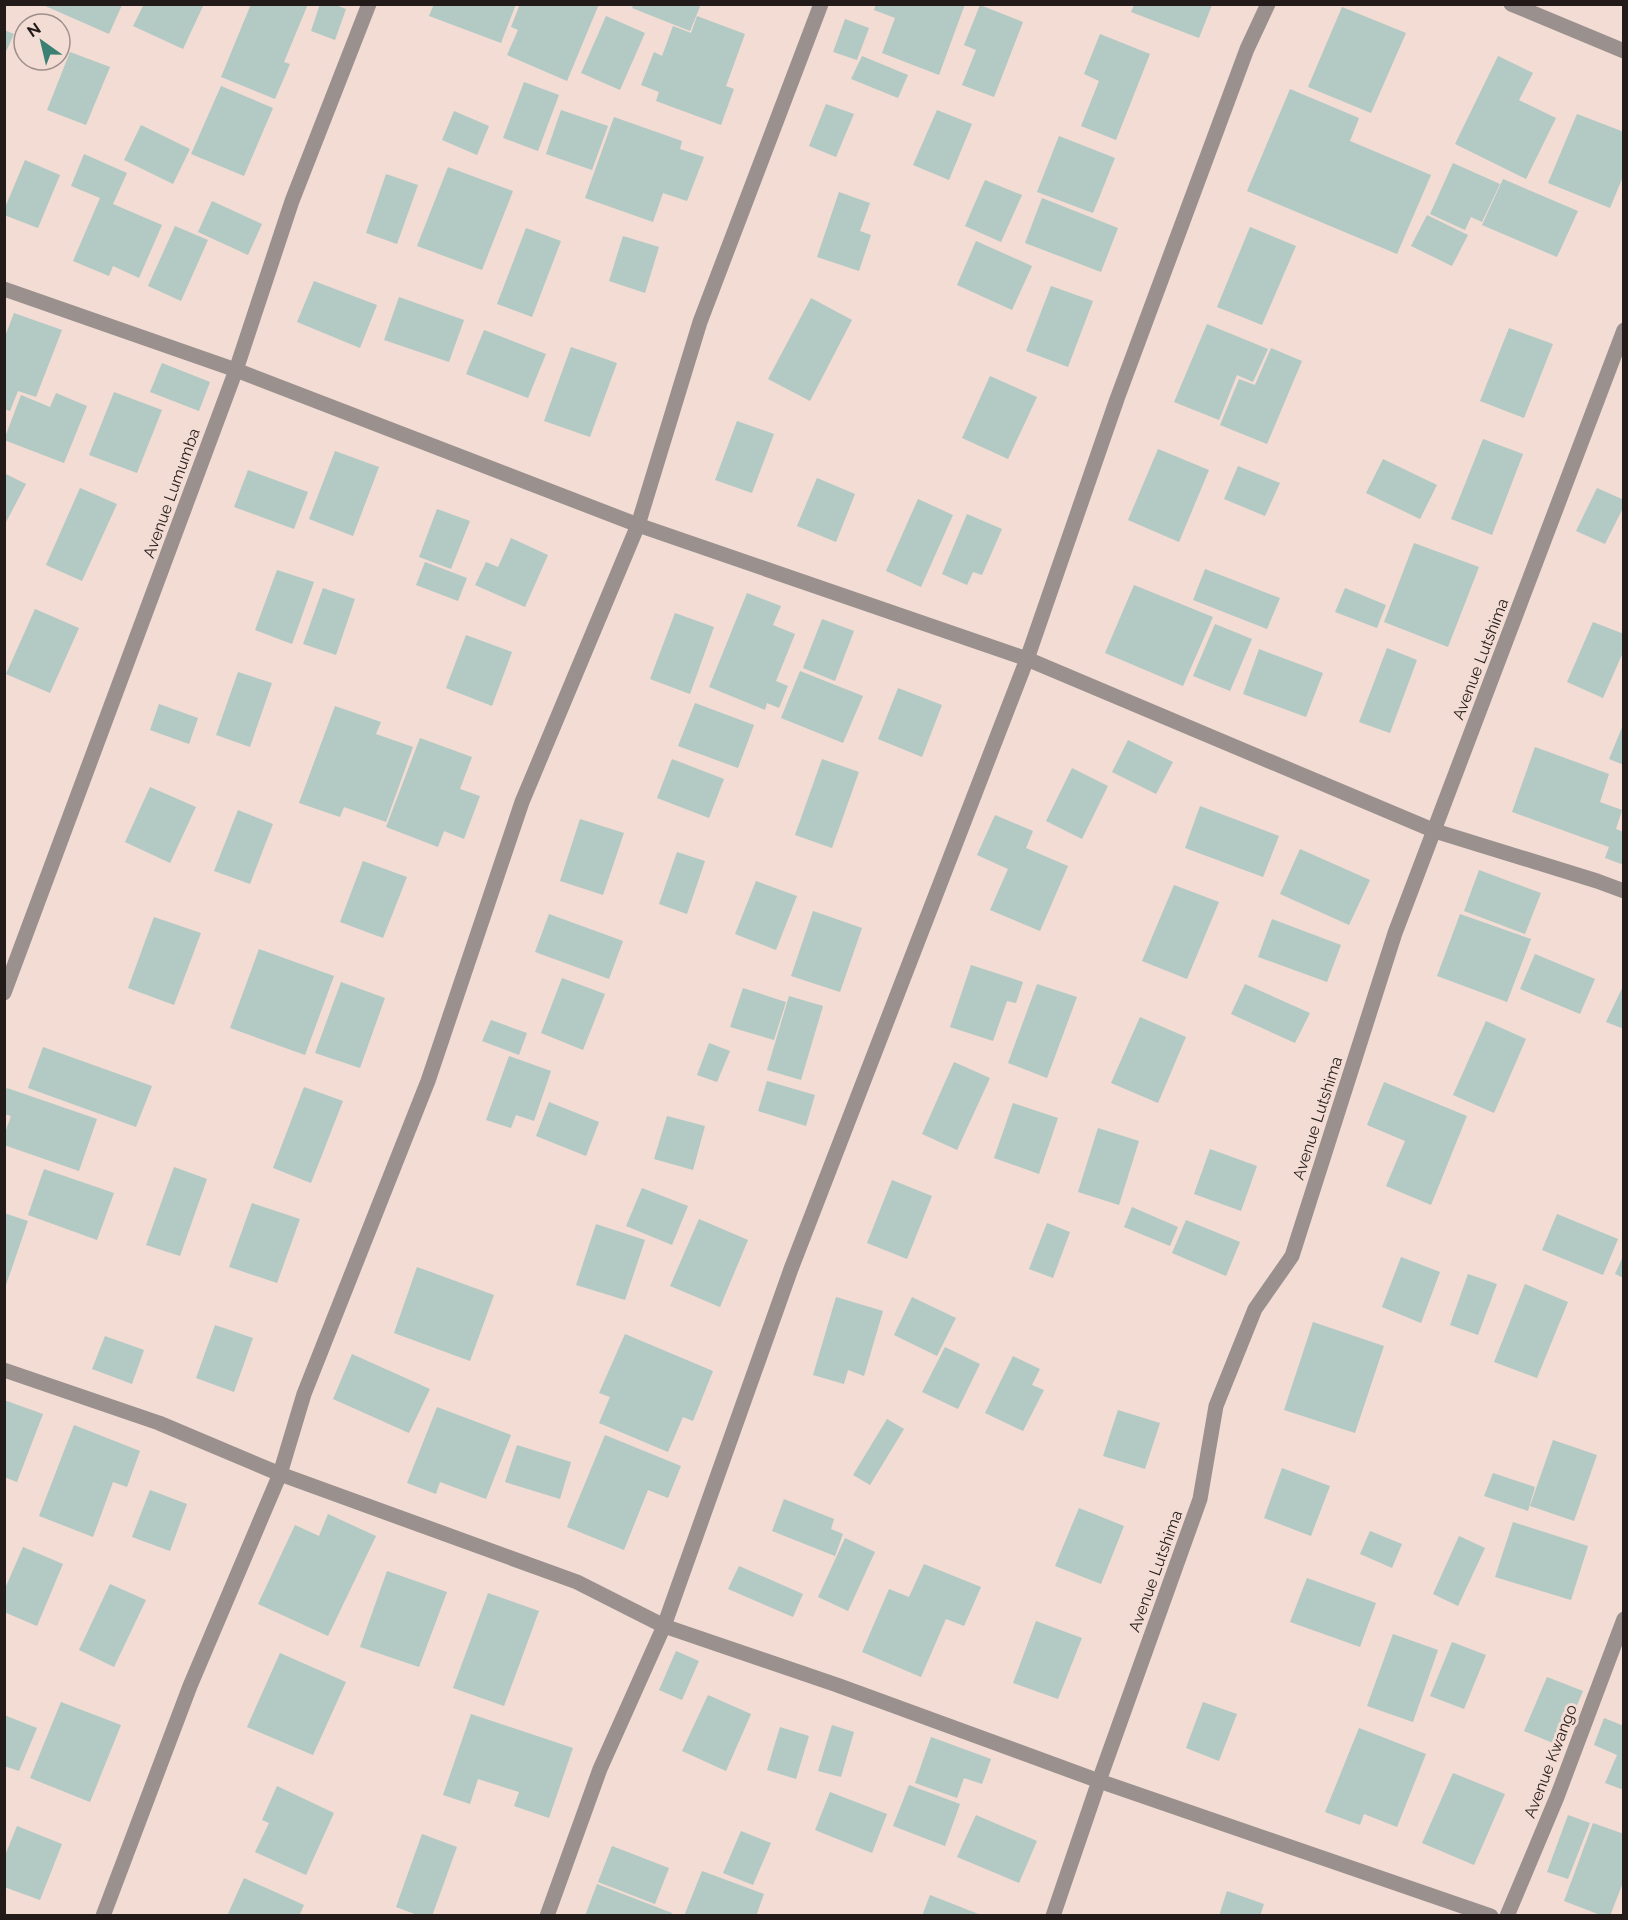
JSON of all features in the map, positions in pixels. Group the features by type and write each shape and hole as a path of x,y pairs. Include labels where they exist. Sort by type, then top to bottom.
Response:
{"street":[{"name":"Avenue Lumumba","path":"4,993 236,370 292,201 369,4"},
{"path":"103,1916 190,1686 280,1474 304,1394 428,1081 522,802 638,525 700,322 821,4"},
{"path":"547,1916 600,1769 664,1626 791,1269 1027,660 1117,399 1247,49 1268,4"},
{"path":"1511,4 1623,51"},
{"path":"4,289 236,370 638,525 1027,660 1435,831 1598,881 1623,891"},
{"name":"Avenue Lutshima","path":"1053,1916 1200,1499 1216,1406 1255,1309 1292,1256 1395,933 1623,330"},
{"path":"4,1370 159,1423 280,1474 578,1582 664,1626 848,1689 1099,1781 1491,1916"},
{"name":"Avenue Kwango","path":"1507,1916 1557,1797 1623,1619"}],"building":[{"path":"144,4 204,4 183,49 133,26"},
{"path":"251,4 308,4 284,62 290,64 275,99 221,77"},
{"path":"320,4 333,4 346,9 335,40 311,31"},
{"path":"434,4 516,4 501,43 429,16"},
{"path":"520,4 599,4 567,81 507,55 518,30 511,27"},
{"path":"634,4 701,4 690,31 632,8"},
{"path":"876,4 965,4 939,75 882,53 895,18 874,10"},
{"path":"43,5 122,5 109,34 72,18 72,12 59,12"},
{"path":"980,5 1023,22 994,97 962,85 976,50 964,45"},
{"path":"1134,5 1212,5 1199,38 1131,12"},
{"path":"1342,7 1406,33 1371,113 1308,87"},
{"path":"606,16 645,33 620,90 581,73"},
{"path":"697,16 745,34 726,86 734,89 721,125 656,101 659,92 641,85 654,52 662,56 673,26 691,33"},
{"path":"845,19 869,28 857,60 833,52"},
{"path":"4,30 12,33 12,38 4,56"},
{"path":"1100,34 1150,54 1116,140 1081,126 1099,81 1084,74"},
{"path":"72,53 110,67 86,125 47,110 62,72 72,72"},
{"path":"862,56 908,75 898,98 851,79"},
{"path":"1498,56 1533,73 1519,100 1556,118 1526,179 1455,144"},
{"path":"524,82 559,95 538,151 503,138"},
{"path":"221,86 273,108 244,176 191,154"},
{"path":"1290,89 1359,118 1350,141 1431,175 1397,254 1247,191"},
{"path":"826,104 854,114 836,157 809,146"},
{"path":"561,110 608,126 592,170 546,154"},
{"path":"937,110 972,124 949,180 913,165"},
{"path":"454,111 489,126 477,155 442,140"},
{"path":"1577,114 1624,132 1624,174 1610,208 1548,183"},
{"path":"614,117 682,141 680,149 704,157 687,201 663,193 653,222 585,198"},
{"path":"141,125 190,149 173,184 124,160"},
{"path":"1059,136 1115,158 1093,213 1037,192"},
{"path":"84,154 127,173 113,204 162,225 139,278 113,266 109,276 73,261 100,198 71,186"},
{"path":"25,160 60,175 38,228 4,215"},
{"path":"1453,163 1500,184 1482,222 1471,217 1465,230 1430,214"},
{"path":"448,167 513,191 482,270 417,246"},
{"path":"386,174 418,185 397,244 366,233"},
{"path":"1503,179 1578,211 1557,257 1482,225"},
{"path":"985,180 1022,195 1001,242 965,226"},
{"path":"839,192 870,203 860,231 871,235 859,271 817,257"},
{"path":"1042,198 1118,228 1101,272 1025,243"},
{"path":"212,201 262,224 248,255 198,232"},
{"path":"1427,215 1468,235 1452,266 1411,246"},
{"path":"175,226 208,240 181,301 148,286"},
{"path":"1250,227 1296,246 1262,325 1217,307"},
{"path":"526,228 561,241 532,317 497,304"},
{"path":"623,236 659,247 645,293 609,281"},
{"path":"976,241 1032,266 1012,310 957,285"},
{"path":"314,281 377,305 360,348 297,322"},
{"path":"1051,286 1093,301 1068,367 1026,351"},
{"path":"399,297 464,320 449,362 384,340"},
{"path":"811,298 852,320 810,401 768,379"},
{"path":"14,313 62,330 36,397 18,391 10,411 4,409 4,339"},
{"path":"1207,324 1268,349 1253,382 1237,375 1219,420 1174,402"},
{"path":"1509,328 1553,344 1524,418 1480,401"},
{"path":"484,330 546,354 528,398 466,374"},
{"path":"571,347 617,363 590,437 544,421"},
{"path":"1271,348 1302,361 1267,444 1220,425 1239,379 1255,385"},
{"path":"162,363 210,382 199,411 150,392"},
{"path":"990,376 1037,397 1008,459 962,438"},
{"path":"114,392 162,410 137,473 89,455"},
{"path":"56,393 87,406 64,463 4,440 21,395 50,407"},
{"path":"737,421 774,434 752,493 715,480"},
{"path":"1483,439 1523,454 1492,535 1451,519"},
{"path":"1158,449 1209,470 1179,542 1128,520"},
{"path":"335,451 379,467 353,536 309,519"},
{"path":"1383,459 1437,485 1420,519 1366,493"},
{"path":"1238,466 1280,483 1265,516 1224,499"},
{"path":"248,470 308,492 294,529 234,507"},
{"path":"4,473 26,484 4,526"},
{"path":"817,478 855,494 836,542 797,526"},
{"path":"80,488 117,504 82,581 46,565"},
{"path":"1597,488 1624,500 1624,506 1605,544 1576,531"},
{"path":"918,499 953,515 921,587 886,571"},
{"path":"437,509 470,521 451,569 419,557"},
{"path":"967,514 1002,529 982,575 973,572 967,585 942,574"},
{"path":"511,538 548,555 525,607 475,585 486,562 498,567"},
{"path":"1414,543 1479,567 1448,647 1384,622"},
{"path":"425,562 467,578 458,601 416,585"},
{"path":"1205,569 1280,598 1267,629 1193,600"},
{"path":"277,570 314,582 292,644 255,630"},
{"path":"1134,585 1213,617 1183,686 1105,653"},
{"path":"323,588 355,599 336,655 303,644"},
{"path":"1345,588 1386,605 1377,628 1335,612"},
{"path":"747,593 781,606 773,625 795,634 776,681 788,686 779,708 767,703 765,710 709,687"},
{"path":"35,609 79,628 50,693 6,674"},
{"path":"675,613 714,627 690,694 650,679"},
{"path":"822,619 854,631 835,681 803,668"},
{"path":"1593,622 1624,634 1624,650 1603,698 1567,682"},
{"path":"1215,624 1252,639 1230,691 1193,676"},
{"path":"466,635 512,652 492,706 446,688"},
{"path":"1387,648 1417,660 1390,733 1359,722"},
{"path":"1259,649 1323,673 1306,717 1243,694"},
{"path":"800,671 863,696 843,743 781,718"},
{"path":"238,672 272,683 250,747 216,735"},
{"path":"898,688 942,705 922,757 878,739"},
{"path":"695,703 754,725 738,768 678,746"},
{"path":"159,704 198,718 189,744 150,730"},
{"path":"335,706 381,722 376,734 413,747 386,822 344,807 340,817 299,803"},
{"path":"1624,725 1624,765 1609,759"},
{"path":"420,738 472,757 460,789 480,796 464,839 444,831 438,847 386,827"},
{"path":"1128,740 1173,762 1156,794 1112,772"},
{"path":"1535,747 1609,774 1600,802 1622,810 1616,829 1624,832 1624,865 1605,858 1609,847 1512,812"},
{"path":"672,759 724,779 709,818 657,798"},
{"path":"822,759 859,772 832,848 795,835"},
{"path":"1072,768 1108,786 1082,839 1046,821"},
{"path":"150,787 196,807 170,863 125,842"},
{"path":"1200,806 1279,836 1263,877 1185,848"},
{"path":"238,810 273,824 250,884 214,871"},
{"path":"995,815 1033,831 1026,848 1068,866 1040,931 990,910 1008,869 977,855"},
{"path":"580,819 624,833 603,895 560,881"},
{"path":"1300,849 1370,880 1349,925 1280,894"},
{"path":"677,852 705,861 687,914 659,904"},
{"path":"363,861 407,877 383,938 340,922"},
{"path":"1479,870 1541,893 1525,934 1464,911"},
{"path":"756,881 797,896 776,950 735,934"},
{"path":"1174,885 1219,902 1187,979 1142,961"},
{"path":"813,911 862,928 840,992 791,976"},
{"path":"549,914 623,941 609,979 535,952"},
{"path":"1460,914 1531,939 1507,1002 1437,976"},
{"path":"154,917 201,933 174,1005 128,988"},
{"path":"1272,919 1341,945 1327,982 1258,957"},
{"path":"259,949 334,976 305,1055 230,1028"},
{"path":"1535,954 1595,979 1580,1014 1520,989"},
{"path":"971,965 1023,982 1016,1003 1007,1001 993,1041 950,1027"},
{"path":"562,978 605,994 583,1050 541,1033"},
{"path":"341,982 385,998 360,1068 315,1053"},
{"path":"1037,984 1077,997 1047,1078 1008,1063"},
{"path":"1245,984 1310,1013 1295,1043 1231,1014"},
{"path":"1624,984 1624,1029 1606,1022"},
{"path":"743,988 786,1002 774,1040 730,1027"},
{"path":"789,996 823,1006 801,1080 767,1070"},
{"path":"1140,1017 1186,1037 1158,1103 1111,1083"},
{"path":"491,1020 527,1033 519,1055 482,1041"},
{"path":"1486,1021 1526,1039 1494,1113 1453,1095"},
{"path":"709,1043 730,1051 717,1082 697,1075"},
{"path":"43,1047 152,1086 136,1127 28,1088"},
{"path":"509,1056 551,1071 534,1121 516,1115 511,1128 486,1120"},
{"path":"954,1062 990,1078 957,1150 922,1134"},
{"path":"767,1081 815,1095 806,1126 758,1111"},
{"path":"1384,1082 1467,1116 1431,1205 1386,1186 1405,1141 1367,1125"},
{"path":"304,1087 343,1101 311,1183 273,1168"},
{"path":"7,1088 97,1119 79,1171 4,1145 4,1136 11,1116 4,1114 4,1094"},
{"path":"549,1102 599,1122 586,1156 536,1136"},
{"path":"1013,1103 1058,1118 1039,1174 994,1158"},
{"path":"667,1116 705,1126 693,1170 654,1159"},
{"path":"1098,1128 1139,1141 1119,1205 1078,1192"},
{"path":"1210,1149 1257,1166 1241,1211 1194,1194"},
{"path":"174,1167 207,1179 180,1256 146,1245"},
{"path":"44,1169 114,1193 97,1240 28,1215"},
{"path":"892,1180 932,1196 907,1259 867,1243"},
{"path":"642,1188 688,1206 672,1245 626,1226"},
{"path":"252,1203 300,1219 277,1283 229,1267"},
{"path":"1132,1207 1178,1227 1170,1246 1124,1227"},
{"path":"4,1213 28,1221 5,1288 4,1288"},
{"path":"1557,1214 1618,1239 1603,1275 1542,1250"},
{"path":"699,1219 748,1240 720,1307 670,1286"},
{"path":"1186,1220 1240,1242 1226,1276 1172,1253"},
{"path":"1047,1223 1070,1232 1053,1278 1029,1269"},
{"path":"596,1224 645,1240 625,1300 576,1285"},
{"path":"1624,1254 1624,1278 1615,1274"},
{"path":"1401,1257 1440,1272 1421,1323 1382,1307"},
{"path":"417,1267 494,1295 470,1361 394,1333"},
{"path":"1468,1274 1497,1284 1478,1335 1450,1325"},
{"path":"1525,1284 1568,1302 1537,1378 1494,1362"},
{"path":"836,1297 883,1311 864,1376 848,1370 844,1384 813,1375"},
{"path":"912,1297 956,1318 937,1356 894,1335"},
{"path":"1313,1322 1384,1346 1355,1433 1284,1410"},
{"path":"215,1325 253,1338 234,1392 196,1378"},
{"path":"625,1334 713,1371 693,1421 683,1417 668,1452 599,1423 610,1397 599,1393"},
{"path":"105,1336 144,1350 132,1384 92,1369"},
{"path":"945,1347 980,1364 958,1409 922,1392"},
{"path":"352,1354 430,1389 409,1433 333,1399"},
{"path":"1013,1356 1040,1369 1032,1385 1044,1390 1023,1431 985,1413"},
{"path":"4,1400 43,1414 17,1482 4,1477"},
{"path":"437,1407 511,1435 486,1499 440,1482 436,1494 407,1483"},
{"path":"1118,1410 1160,1423 1145,1469 1103,1456"},
{"path":"887,1419 904,1429 870,1485 853,1475"},
{"path":"74,1425 140,1451 127,1487 113,1482 93,1537 39,1516"},
{"path":"605,1435 681,1466 668,1498 648,1490 624,1550 567,1527"},
{"path":"1553,1440 1597,1455 1574,1521 1530,1506"},
{"path":"517,1445 571,1462 560,1499 505,1482"},
{"path":"1282,1468 1330,1486 1311,1536 1264,1518"},
{"path":"1493,1473 1535,1487 1528,1511 1484,1496"},
{"path":"150,1490 187,1504 170,1551 132,1537"},
{"path":"784,1499 834,1519 831,1529 843,1534 835,1556 772,1531"},
{"path":"1079,1508 1124,1526 1101,1584 1055,1566"},
{"path":"328,1514 376,1536 328,1636 258,1604 295,1525 319,1536"},
{"path":"1513,1522 1588,1546 1571,1600 1495,1577"},
{"path":"1370,1531 1402,1544 1392,1568 1360,1554"},
{"path":"1459,1536 1485,1548 1458,1606 1433,1594"},
{"path":"845,1538 875,1552 848,1611 818,1597"},
{"path":"23,1547 63,1564 37,1626 4,1612 4,1591"},
{"path":"924,1564 981,1587 964,1626 946,1619 921,1677 862,1652 889,1589 909,1597"},
{"path":"739,1566 803,1594 793,1617 728,1589"},
{"path":"387,1571 447,1592 419,1667 360,1647"},
{"path":"1307,1578 1376,1603 1360,1647 1290,1622"},
{"path":"110,1584 146,1600 114,1667 79,1650"},
{"path":"488,1593 539,1611 504,1706 453,1688"},
{"path":"1036,1621 1082,1638 1058,1699 1013,1683"},
{"path":"1393,1634 1438,1650 1413,1722 1367,1706"},
{"path":"1452,1642 1486,1655 1464,1709 1430,1696"},
{"path":"676,1651 699,1661 682,1700 659,1690"},
{"path":"280,1653 346,1682 313,1755 247,1727"},
{"path":"1547,1677 1583,1691 1560,1746 1524,1731"},
{"path":"708,1695 751,1714 726,1771 682,1751"},
{"path":"61,1702 121,1725 90,1802 30,1778"},
{"path":"1203,1702 1237,1714 1219,1761 1186,1748"},
{"path":"471,1714 573,1748 549,1818 514,1806 519,1792 478,1779 470,1804 443,1795"},
{"path":"4,1715 37,1728 19,1771 4,1766"},
{"path":"1604,1718 1624,1726 1624,1790 1605,1783 1617,1755 1594,1745"},
{"path":"832,1725 854,1732 841,1777 818,1771"},
{"path":"780,1727 809,1736 796,1779 767,1770"},
{"path":"1359,1728 1426,1754 1397,1827 1364,1814 1360,1825 1325,1812"},
{"path":"931,1737 991,1759 982,1784 964,1778 957,1798 915,1783"},
{"path":"1453,1773 1505,1794 1474,1865 1422,1843"},
{"path":"909,1785 960,1804 945,1846 893,1826"},
{"path":"277,1786 334,1813 306,1875 255,1852 269,1823 262,1820"},
{"path":"830,1792 887,1814 872,1853 815,1830"},
{"path":"976,1815 1037,1841 1019,1883 957,1857"},
{"path":"1568,1815 1590,1823 1568,1879 1547,1872"},
{"path":"1593,1823 1624,1834 1624,1880 1610,1916 1603,1916 1564,1901"},
{"path":"17,1826 62,1844 40,1900 4,1887 4,1858"},
{"path":"741,1831 771,1843 753,1885 723,1873"},
{"path":"422,1834 457,1847 432,1916 420,1916 396,1907"},
{"path":"612,1846 669,1868 655,1904 598,1882"},
{"path":"702,1871 764,1894 756,1916 684,1916"},
{"path":"244,1878 304,1905 299,1916 227,1916"},
{"path":"597,1884 672,1913 671,1916 585,1916"},
{"path":"1227,1891 1264,1904 1260,1916 1219,1916"},
{"path":"930,1895 981,1915 981,1916 922,1916"}]}
